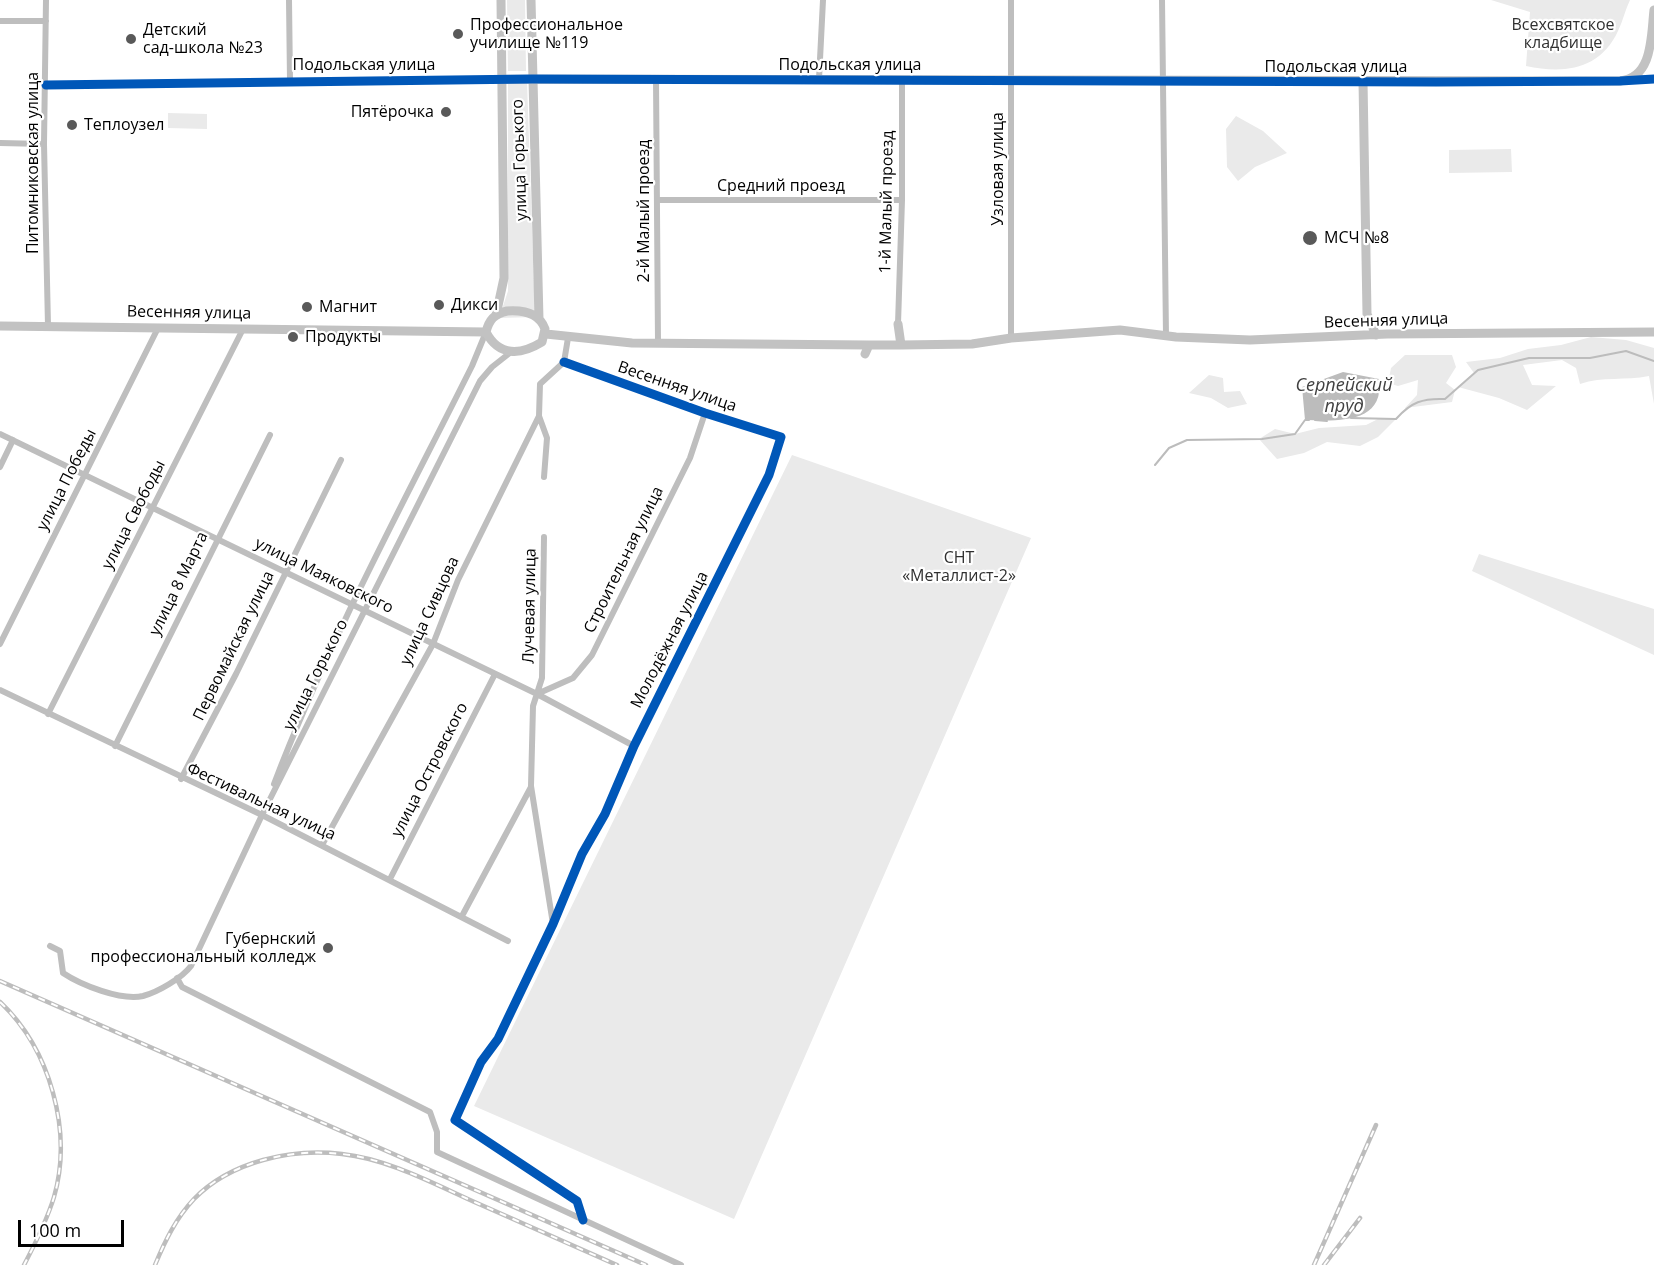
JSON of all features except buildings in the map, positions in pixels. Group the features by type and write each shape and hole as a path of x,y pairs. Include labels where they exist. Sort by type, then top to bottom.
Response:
{"street":[{"name":"Питомниковская улица","path":"46,0 44,144 48,326"},
{"path":"290,0 290,81"},
{"name":"улица Горького","path":"496,315 504,278 501,0"},
{"name":"улица Горького","path":"531,0 539,319"},
{"path":"819,79 823,0"},
{"name":"Узловая улица","path":"1011,0 1011,338"},
{"path":"1162,0 1166,336"},
{"path":"1635,78 1646,59 1654,10"},
{"path":"0,21 46,21"},
{"name":"Подольская улица","path":"46,85 502,79 1012,81 1620,81 1635,78 1654,79"},
{"name":"2-й Малый проезд","path":"656,79 659,200 658,343"},
{"name":"1-й Малый проезд","path":"898,324 902,200 902,80"},
{"path":"1362,81 1366,314 1376,335"},
{"path":"0,142 44,144"},
{"name":"Средний проезд","path":"659,200 902,200"},
{"path":"519,311 529,312 539,319 546,334 542,342 531,349 511,352 496,346 486,332 496,315 519,311"},
{"path":"898,324 901,345"},
{"name":"Весенняя улица","path":"0,326 486,332"},
{"name":"улица Победы","path":"0,644 158,328"},
{"name":"улица Свободы","path":"48,714 243,329"},
{"name":"Весенняя улица","path":"546,334 568,338 658,343 901,345 972,344 1011,338 1120,330 1166,336 1250,340 1376,335 1654,332"},
{"name":"улица Горького","path":"262,815 297,722 352,604 472,366 486,332"},
{"path":"544,477 547,438 539,416 540,384 564,362 568,338"},
{"path":"865,354 869,345"},
{"name":"улица Горького","path":"262,815 480,381 492,367 511,352"},
{"name":"Весенняя улица","path":"564,362 705,413 781,437"},
{"name":"Строительная улица","path":"537,694 573,678 592,655 690,458 705,413"},
{"name":"улица Сивцова","path":"322,845 433,644 458,580 539,416"},
{"name":"улица Маяковского","path":"0,434 537,694 634,746"},
{"name":"улица 8 Марта","path":"114,746 270,435"},
{"name":"Молодёжная улица","path":"583,1220 577,1201 455,1120 481,1062 498,1038 553,924 582,854 605,814 634,746 769,475 781,437"},
{"path":"0,467 13,440"},
{"name":"Первомайская улица","path":"181,779 342,460"},
{"name":"Лучевая улица","path":"544,537 542,678 532,706 531,786 553,924"},
{"name":"улица Островского","path":"390,879 495,674"},
{"name":"Фестивальная улица","path":"0,690 181,779 262,815 508,941"},
{"path":"462,916 531,786"},
{"path":"50,946 60,951 63,973 82,986 143,996 177,978 191,966 262,815"},
{"path":"177,978 182,987 430,1112 437,1132 437,1152 681,1265"}],"green space":[{"path":"507,0 525,0 526,71 508,71"},
{"name":"Всехсвятское кладбище","path":"1491,0 1630,0 1618,31 1601,54 1580,66 1554,69 1526,66 1530,12"},
{"path":"527,82 535,317 499,318 508,291 508,83"},
{"path":"168,113 207,114 207,129 168,128"},
{"path":"1236,116 1263,131 1287,153 1255,167 1238,181 1227,167 1226,129"},
{"path":"1511,149 1512,172 1449,173 1449,150"},
{"path":"1591,337 1626,340 1654,348 1654,404 1649,376 1597,380 1580,384 1576,368 1562,360 1523,365 1532,385 1556,386 1527,410 1499,398 1458,387 1474,373 1466,362 1500,358 1528,349 1561,345"},
{"path":"1405,355 1452,355 1456,367 1446,383 1455,390 1452,402 1405,408 1417,395 1418,380 1398,386 1388,383 1391,368"},
{"path":"1209,375 1223,378 1224,392 1240,391 1247,404 1228,408 1211,398 1189,393"},
{"path":"1380,418 1396,419 1378,437 1360,446 1327,442 1304,453 1277,459 1259,439 1275,429 1295,434 1319,428 1366,425"},
{"name":"СНТ «Металлист-2»","path":"792,455 1031,538 734,1219 474,1106"},
{"path":"1479,554 1654,609 1654,655 1472,571"}],"water":[{"name":"Серпейский пруд","path":"1343,372 1379,379 1379,394 1375,405 1357,417 1305,420 1302,387"}],"waterway":[{"path":"1351,418 1396,419 1418,402 1445,399 1478,370 1529,358 1590,358 1626,351 1654,361"},
{"path":"1155,465 1169,448 1187,440 1262,439 1295,434 1305,420 1309,420"},
{"path":"1315,420 1327,421"}],"railway":[{"path":"0,981 646,1265"},
{"path":"0,1002 32,1043 44,1067 53,1092 61,1145 54,1197 24,1265"},
{"path":"1314,1265 1376,1125"},
{"path":"155,1265 176,1222 194,1199 209,1186 244,1166 303,1153 342,1154 395,1167 617,1265"},
{"path":"1324,1265 1360,1218"}],"cycle path":[{"path":"46,85 532,79 1436,82 1654,79"},
{"path":"564,362 705,413 781,437 769,475 634,746 605,814 582,854 553,924 498,1039 481,1062 455,1120 577,1201 583,1220"}],"place":[{"name":"Профессиональное училище №119","path":"458,34"},
{"name":"Детский сад-школа №23","path":"131,39"},
{"name":"Пятёрочка","path":"446,112"},
{"name":"Теплоузел","path":"72,125"},
{"name":"МСЧ №8","path":"1310,238"},
{"name":"Дикси","path":"439,305"},
{"name":"Магнит","path":"307,307"},
{"name":"Продукты","path":"293,337"},
{"name":"Губернский профессиональный колледж","path":"328,948"}]}
